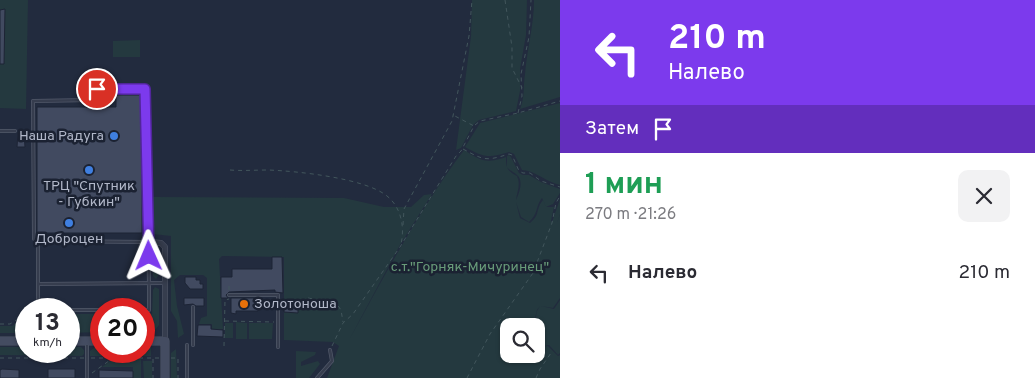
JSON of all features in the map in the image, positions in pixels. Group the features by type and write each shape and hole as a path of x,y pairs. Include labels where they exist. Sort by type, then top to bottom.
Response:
{"main road":[{"path":"0,341 15,341"},
{"path":"80,341 87,341"},
{"path":"155,341 165,341 165,378"}],"street":[{"path":"149,242 161,243 165,246 165,341"}],"lane":[{"path":"97,89 145,89 149,298"},
{"path":"93,100 33,101 34,239 38,241 149,242"},
{"path":"0,132 15,131"},
{"path":"38,241 38,298"},
{"path":"38,284 165,284"},
{"path":"229,295 278,295 278,347"},
{"path":"192,308 193,345"},
{"path":"87,341 87,378"},
{"path":"186,378 187,345"},
{"path":"317,378 332,362 330,350"}],"path":[{"path":"400,247 403,236 404,210 441,143 453,115 469,36 472,0"},
{"path":"505,0 512,47 512,68 522,89"},
{"path":"518,113 522,89 521,74 529,37 531,0"},
{"path":"330,350 343,323 353,314 400,247 456,156 463,148 474,126 480,120 518,113 560,101"},
{"path":"453,115 474,126"},
{"path":"463,148 477,156 491,160 509,154 512,155 520,171 530,173 541,181 560,187"},
{"path":"230,170 268,170 316,174 371,188 386,195 394,203 403,225"},
{"path":"467,378 490,334 533,273 560,196"},
{"path":"224,346 225,300 229,300 229,283"},
{"path":"308,298 336,304 341,310 343,323"},
{"path":"0,324 10,324 15,321"},
{"path":"224,321 278,322"},
{"path":"536,378 551,353"},
{"path":"0,358 90,358"},
{"path":"87,378 106,363"},
{"path":"152,363 153,378"}],"green space":[{"path":"0,0 28,0 26,109 0,108"},
{"path":"472,0 527,0 526,35 520,69 520,91 516,111 479,120 473,125 461,148 456,150 471,36"},
{"path":"534,0 560,0 560,97 520,109 522,105"},
{"path":"140,40 140,57 113,57 113,41"},
{"path":"560,103 560,185 532,172 522,170 514,154 509,152 487,156 465,147 480,123"},
{"name":"с.т.\"Горняк-Мичуринец\"","path":"464,150 475,157 488,161 506,157 507,166 507,156 509,155 519,173 529,175 560,189 560,193 553,204 546,207 554,207 552,222 560,199 560,214 557,223 560,215 560,298 553,308 541,306 554,309 560,300 560,353 558,355 549,345 545,346 545,318 536,318 540,306 537,310 535,318 500,318 500,363 545,363 545,346 548,346 558,356 560,355 560,378 327,378 339,346 333,342 284,340 284,257 222,256 219,259 223,329 212,329 212,324 199,324 201,318 207,316 207,278 203,275 180,275 174,280 177,306 184,334 178,338 177,321 171,311 171,236 153,234 153,197 344,198 384,207 411,207 424,195 432,194 400,245 349,340 403,243 432,196","holes":["507,167 520,180 520,187 516,200 519,185 518,179","542,198 543,200 536,217 530,223 520,218 516,202 521,217 529,222 534,216"]},
{"path":"155,247 159,249 158,276 156,279 153,276 153,249"},
{"path":"155,287 159,289 159,325 155,330 155,298 153,298"},
{"path":"80,314 90,314 90,332 80,333"},
{"path":"236,322 247,323 247,339 236,339"},
{"path":"225,323 233,323 233,338 225,338"},
{"path":"249,323 273,323 272,339 249,339"},
{"path":"15,324 15,333 0,333 0,326 12,326"},
{"path":"0,347 15,347 15,355 0,355"},
{"path":"80,347 84,350 82,356 80,356"},
{"path":"176,349 177,378 171,378 171,353"},
{"path":"296,351 316,352 315,355 301,362 301,366 318,361 320,364 309,378 296,378"},
{"path":"108,363 141,363 141,378 133,378 133,367 102,367"},
{"path":"143,363 152,363 152,378 144,378"}],"building":[{"path":"5,9 4,64 0,64 0,10"},
{"name":"ТРЦ \"Спутник - Губкин\"","path":"116,95 142,95 142,233 37,233 37,107 116,107"},
{"path":"18,132 24,132 25,147 17,147"},
{"path":"272,257 282,257 283,293 275,292 275,290 229,292 226,295 228,298 221,298 221,277 232,277 232,269 272,269"},
{"path":"185,277 196,277 196,280 200,280 200,284 203,284 203,289 190,289 185,283"},
{"path":"184,298 204,298 204,306 184,305"},
{"name":"Золотоноша","path":"231,298 254,298 254,301 258,301 258,311 236,311 236,314 231,313"},
{"path":"284,301 298,302 298,313 284,312"},
{"path":"198,325 211,325 211,329 223,330 223,337 197,336"},
{"path":"48,369 75,369 75,378 48,378"},
{"path":"0,370 19,370 19,378 0,378"},
{"path":"99,370 133,371 133,378 99,378"}],"place":[{"name":"Наша Радуга","path":"114,136"},
{"name":"ТРЦ \"Спутник - Губкин\"","path":"89,170"},
{"name":"Доброцен","path":"69,223"},
{"name":"Золотоноша","path":"244,304"}],"route":[{"path":"97,89 145,89 149,256"}]}
